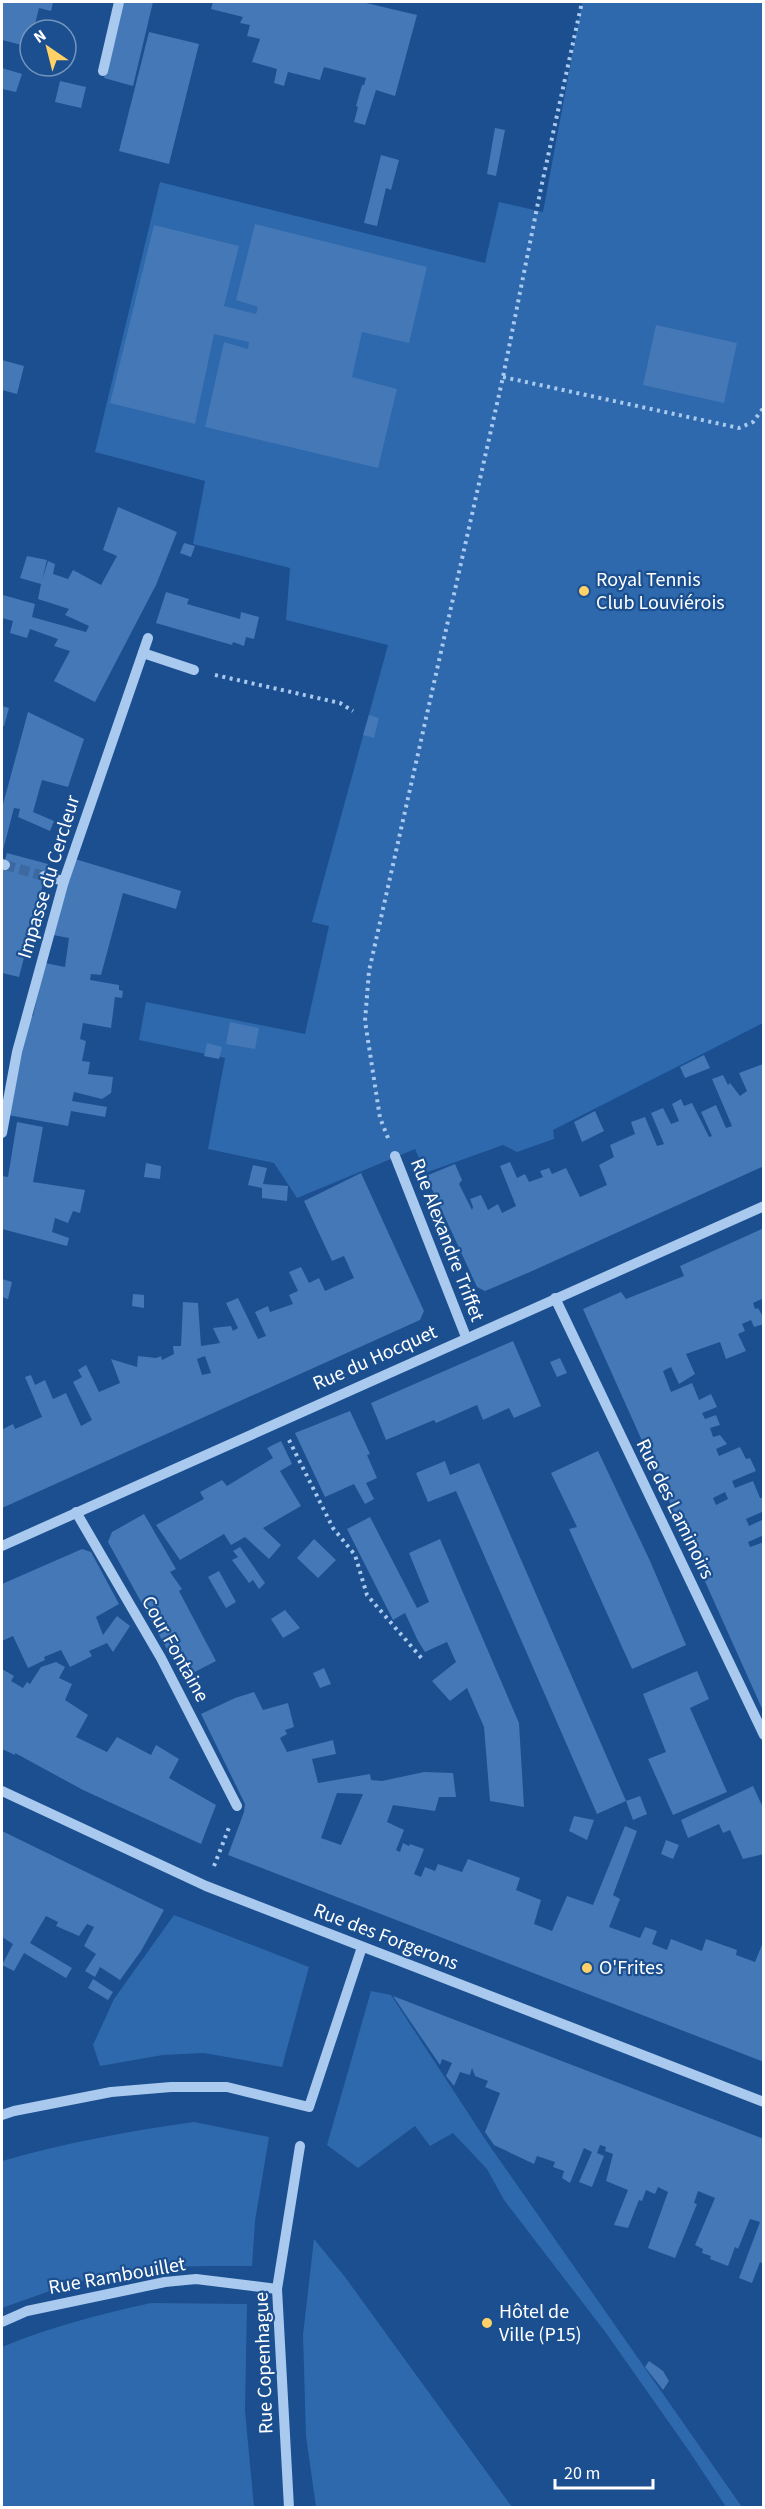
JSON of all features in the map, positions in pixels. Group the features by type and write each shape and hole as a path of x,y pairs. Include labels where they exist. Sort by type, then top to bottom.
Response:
{"street":[{"path":"103,72 119,2"},
{"name":"Impasse du Cercleur","path":"2,1133 17,1052 63,881 148,638"},
{"path":"143,653 194,670"},
{"path":"44,876 63,881"},
{"name":"Rue Alexandre Triffet","path":"395,1156 466,1337"},
{"name":"Rue du Hocquet","path":"2,1546 764,1206"},
{"name":"Rue des Laminoirs","path":"555,1298 764,1735"},
{"name":"Cour Fontaine","path":"76,1512 161,1658 237,1806"},
{"name":"Rue des Forgerons","path":"2,1791 206,1886 764,2102"},
{"path":"2,2115 111,2092 171,2087 227,2087 309,2107 362,1947"},
{"name":"Rue Copenhague","path":"290,2508 277,2289 300,2146"},
{"name":"Rue Rambouillet","path":"2,2322 27,2311 165,2282 196,2279 277,2289"}],"path":[{"path":"395,1156 380,1118 364,1021 369,971 503,377 582,2"},
{"path":"503,377 739,428 753,422 764,408"},
{"path":"194,670 340,703 353,711"},
{"path":"280,1420 333,1528 355,1555 367,1595 424,1660"},
{"path":"206,1886 237,1806"}],"shaded area":[{"name":"Royal Tennis Club Louviérois","path":"582,2 763,2 763,1023 553,1130 554,1139 517,1152 503,1145 425,1173 415,1149 297,1198 274,1163 208,1149 225,1058 139,1040 146,1002 305,1034 329,926 312,922 388,645 286,620 290,568 193,544 205,481 95,452 160,182 485,263 499,202 543,212"},
{"path":"174,1915 309,1967 282,2067 204,2053 163,2055 100,2066 93,2045 114,1999"},
{"path":"371,1991 391,1995 487,2142 742,2507 726,2507 606,2333 504,2200 487,2169 453,2133 430,2146 415,2126 358,2168 327,2145"},
{"path":"194,2122 269,2137 255,2221 252,2266 173,2267 126,2271 79,2282 2,2308 2,2161 97,2138"},
{"path":"314,2239 345,2277 512,2507 316,2507 306,2436 303,2335"},
{"path":"151,2303 247,2304 245,2411 254,2507 2,2507 2,2347 75,2322"}],"building":[{"path":"2,2 53,2 51,11 39,8 36,18 18,18 18,44 2,40"},
{"path":"123,2 153,2 133,86 104,78"},
{"path":"213,2 362,2 417,15 395,96 376,90 365,125 354,122 358,107 356,106 366,78 324,67 320,80 288,72 284,86 274,83 277,69 252,62 260,39 247,36 250,25 240,23 243,17 211,9"},
{"path":"149,32 199,44 169,164 119,151"},
{"path":"2,68 18,73 18,78 21,78 16,92 2,89"},
{"path":"60,81 86,87 81,108 55,102"},
{"path":"495,128 505,130 496,176 487,174"},
{"path":"381,155 399,160 391,190 386,188 377,226 364,223"},
{"path":"255,224 427,267 409,343 362,332 352,377 397,389 378,468 205,427 224,342 248,349 249,342 214,334 195,424 110,403 154,225 239,246 224,306 256,314 258,307 236,300"},
{"path":"656,325 737,343 724,403 643,385"},
{"path":"2,360 24,366 17,394 2,390"},
{"path":"118,507 177,532 156,585 95,702 54,681 70,651 54,646 58,639 30,629 27,638 10,633 13,621 2,618 2,599 3,595 35,604 32,617 86,632 89,626 65,615 69,609 38,599 41,584 20,578 27,556 47,560 42,580 48,561 55,564 53,574 68,579 73,570 101,585 117,556 103,550"},
{"path":"184,543 195,546 191,557 180,553"},
{"path":"166,592 189,599 187,604 240,619 241,612 259,617 254,639 246,637 244,646 233,642 232,645 156,623"},
{"path":"2,706 9,708 4,726 2,726"},
{"path":"28,712 84,739 68,787 42,780 33,812 54,821 50,831 18,817 20,809 14,808 2,854 2,808"},
{"path":"369,715 379,718 374,738 363,735"},
{"path":"7,853 48,864 19,977 2,973 2,870"},
{"path":"75,859 181,891 176,909 123,893 101,975 91,974 90,980 119,985 119,990 123,991 122,998 115,997 111,1028 83,1023 80,1039 86,1041 82,1061 90,1062 88,1074 113,1077 111,1093 102,1099 74,1092 72,1101 107,1107 105,1117 71,1111 68,1126 8,1115 28,1015 33,1016 45,963 65,967 69,938 53,935"},
{"path":"230,1022 259,1028 255,1049 226,1044"},
{"path":"207,1043 222,1047 219,1059 204,1056"},
{"path":"704,1055 710,1068 685,1078 680,1067"},
{"path":"763,1064 764,1166 485,1291 477,1287 426,1176 455,1164 462,1180 459,1184 472,1210 470,1199 481,1195 488,1210 498,1204 502,1213 516,1206 500,1166 510,1162 517,1178 525,1174 529,1182 543,1177 540,1171 549,1168 552,1174 566,1168 580,1197 607,1185 599,1165 614,1157 610,1145 635,1134 631,1122 645,1117 657,1146 664,1144 651,1113 663,1108 671,1124 679,1121 672,1104 681,1099 684,1106 692,1103 709,1137 712,1136 701,1112 716,1105 726,1128 732,1126 712,1079 723,1075 728,1085 730,1083 740,1096 747,1091 739,1073"},
{"path":"595,1111 604,1131 582,1142 574,1122"},
{"path":"17,1122 43,1127 33,1182 85,1190 80,1213 73,1211 68,1223 55,1218 52,1232 69,1238 67,1246 2,1229 2,1176 8,1177"},
{"path":"146,1163 161,1166 160,1179 144,1177"},
{"path":"253,1165 267,1168 263,1184 288,1186 287,1201 262,1198 262,1188 248,1185"},
{"path":"361,1173 424,1311 420,1320 2,1508 2,1425 3,1429 13,1424 15,1429 42,1417 25,1377 31,1375 35,1385 45,1380 53,1399 66,1393 81,1426 92,1420 73,1382 82,1377 78,1370 86,1365 99,1392 120,1383 111,1359 137,1367 138,1356 156,1358 161,1356 162,1360 174,1354 173,1346 181,1346 183,1302 198,1303 201,1346 220,1343 213,1328 231,1326 233,1331 238,1328 226,1303 238,1298 258,1339 266,1336 255,1312 268,1306 270,1312 293,1304 289,1295 298,1291 289,1272 301,1267 309,1283 319,1278 325,1291 354,1278 344,1256 332,1261 304,1201","holes":["205,1356 211,1373 202,1375 197,1359"]},
{"path":"764,1228 764,1298 753,1303 755,1309 758,1308 762,1315 764,1314 764,1324 754,1327 751,1320 742,1324 745,1331 738,1334 746,1351 726,1359 720,1342 686,1354 695,1374 679,1384 671,1367 663,1371 671,1392 692,1383 699,1400 711,1394 717,1407 702,1413 705,1419 716,1415 720,1425 710,1428 713,1437 720,1435 727,1444 716,1449 719,1456 740,1447 746,1459 750,1458 756,1471 732,1481 735,1488 753,1481 760,1498 764,1498 764,1511 746,1519 749,1526 764,1519 764,1535 748,1542 750,1547 764,1542 764,1713 583,1309 621,1292 626,1299 684,1276 680,1266","holes":["725,1492 728,1499 716,1505 713,1498"]},
{"path":"2,1279 12,1282 8,1299 2,1297"},
{"path":"133,1294 144,1295 144,1308 132,1306"},
{"path":"513,1341 541,1406 514,1418 509,1408 483,1420 477,1405 436,1423 434,1420 386,1440 371,1403"},
{"path":"560,1358 567,1373 557,1377 550,1362"},
{"path":"350,1411 370,1454 367,1455 377,1478 366,1483 374,1499 365,1504 354,1484 325,1497 295,1433"},
{"path":"281,1441 292,1464 280,1471 301,1506 263,1528 281,1545 269,1559 245,1537 231,1545 224,1534 180,1560 156,1525 204,1499 200,1492 222,1480 227,1486 273,1458 267,1448"},
{"path":"598,1451 650,1561 686,1645 632,1669 569,1529 577,1527 551,1473"},
{"path":"445,1461 450,1475 479,1463 626,1801 597,1814 456,1491 428,1502 416,1473"},
{"path":"144,1514 176,1569 170,1572 182,1589 179,1591 216,1661 183,1678 108,1542 112,1532"},
{"path":"370,1517 417,1608 429,1602 409,1553 440,1539 519,1723 524,1807 490,1801 484,1727 467,1688 450,1701 432,1681 456,1662 447,1642 425,1652 405,1613 393,1620 347,1529"},
{"path":"314,1539 336,1560 318,1578 297,1558"},
{"path":"240,1547 265,1583 259,1589 253,1580 249,1583 232,1560 238,1557 233,1551"},
{"path":"82,1549 91,1552 119,1604 96,1617 103,1635 117,1616 130,1626 113,1652 107,1643 89,1651 92,1656 70,1667 61,1650 44,1657 45,1660 28,1668 13,1636 2,1641 2,1584"},
{"path":"219,1571 236,1602 226,1608 208,1577"},
{"path":"285,1610 300,1628 283,1638 271,1619"},
{"path":"56,1662 65,1667 59,1678 72,1684 65,1700 88,1715 76,1737 107,1752 117,1737 151,1755 156,1745 179,1759 169,1778 216,1805 201,1844 83,1790 15,1753 15,1755 2,1749 2,1669 14,1676 11,1681 23,1688 27,1682 30,1684 41,1667"},
{"path":"324,1668 331,1684 320,1688 313,1673"},
{"path":"697,1671 709,1699 690,1708 727,1792 673,1815 648,1759 666,1752 643,1694"},
{"path":"254,1692 263,1710 288,1703 294,1727 285,1730 287,1734 280,1738 287,1752 333,1740 336,1754 312,1759 318,1783 370,1774 371,1780 382,1781 424,1772 453,1773 456,1797 439,1797 435,1811 393,1805 387,1822 404,1830 396,1850 400,1852 403,1843 424,1849 414,1874 421,1877 425,1867 435,1871 438,1864 462,1872 468,1859 520,1878 516,1890 541,1900 534,1924 552,1931 567,1896 593,1905 625,1826 637,1831 613,1895 620,1899 609,1927 640,1938 645,1927 657,1931 652,1944 667,1950 671,1939 702,1951 706,1939 737,1950 736,1955 755,1962 764,1940 764,2062 228,1855 245,1804 201,1714","holes":["337,1793 363,1794 341,1845 321,1838"]},
{"path":"753,1786 764,1810 764,1854 743,1859 730,1830 723,1833 719,1824 688,1838 681,1820"},
{"path":"640,1796 647,1814 633,1820 626,1801"},
{"path":"574,1816 594,1820 587,1840 569,1831"},
{"path":"2,1831 164,1910 141,1951 120,1980 100,1967 95,1977 85,1971 96,1954 84,1946 94,1927 87,1924 79,1936 56,1926 58,1922 46,1916 30,1943 72,1968 66,1978 24,1953 14,1971 2,1965 13,1944 2,1937"},
{"path":"666,1840 679,1845 673,1859 661,1854"},
{"path":"93,1979 113,1992 108,2000 88,1988"},
{"path":"393,1996 764,2139 764,2264 760,2262 752,2283 739,2278 760,2222 750,2219 738,2249 735,2247 728,2266 710,2259 711,2256 702,2253 703,2249 695,2245 715,2198 698,2191 694,2203 697,2204 675,2258 648,2248 668,2192 658,2187 655,2194 646,2190 642,2201 639,2200 628,2228 614,2225 628,2190 606,2181 613,2154 605,2151 606,2147 600,2145 597,2153 604,2156 592,2187 579,2182 592,2152 584,2148 570,2183 562,2178 564,2171 553,2167 555,2162 537,2156 534,2164 494,2145 485,2132 500,2093 485,2087 488,2081 475,2076 472,2068 470,2075 460,2072 454,2086 446,2076 452,2063 442,2059 440,2065"},
{"path":"649,2361 663,2371 669,2381 663,2390 645,2367"}],"tunnel":[{"path":"5,865 44,876"}],"place":[{"name":"Royal Tennis Club Louviérois","path":"584,591"},
{"name":"O'Frites","path":"587,1968"},
{"name":"Hôtel de Ville (P15)","path":"487,2323"}]}
